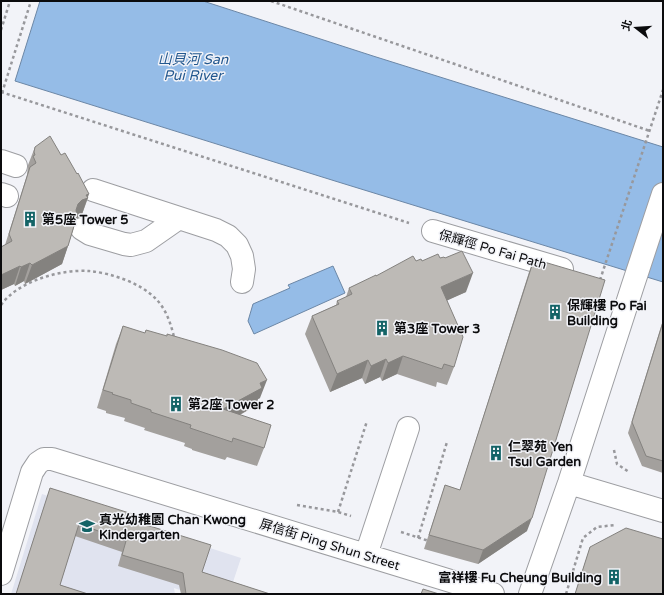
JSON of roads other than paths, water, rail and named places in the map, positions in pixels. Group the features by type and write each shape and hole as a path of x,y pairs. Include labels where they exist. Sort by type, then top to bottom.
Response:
{"street":[{"path":"93,190 216,230 228,236 237,245 242,256 244,269 242,282"},
{"path":"530,594 569,483 663,194"},
{"path":"82,229 90,234 132,245 146,241 180,218"},
{"name":"保輝徑 Po Fai Path","path":"433,231 600,280"},
{"path":"366,555 408,428"},
{"name":"屏信街 Ping Shun Street","path":"1,574 32,472 38,463 44,459 52,459 492,594"},
{"path":"569,483 663,511"}],"water":[{"name":"山貝河 San Pui River","path":"40,1 203,1 663,147 663,282 15,81"},
{"path":"333,266 345,293 254,334 248,321 253,304 290,288 288,285"}],"place":[{"name":"第5座 Tower 5","path":"30,219"},
{"name":"保輝樓 Po Fai Building","path":"555,312"},
{"name":"第3座 Tower 3","path":"382,328"},
{"name":"第2座 Tower 2","path":"176,404"},
{"name":"仁翠苑 Yen Tsui Garden","path":"496,453"},
{"name":"真光幼稚園 Chan Kwong Kindergarten","path":"87,526"},
{"name":"富祥樓 Fu Cheung Building","path":"614,577"}]}
